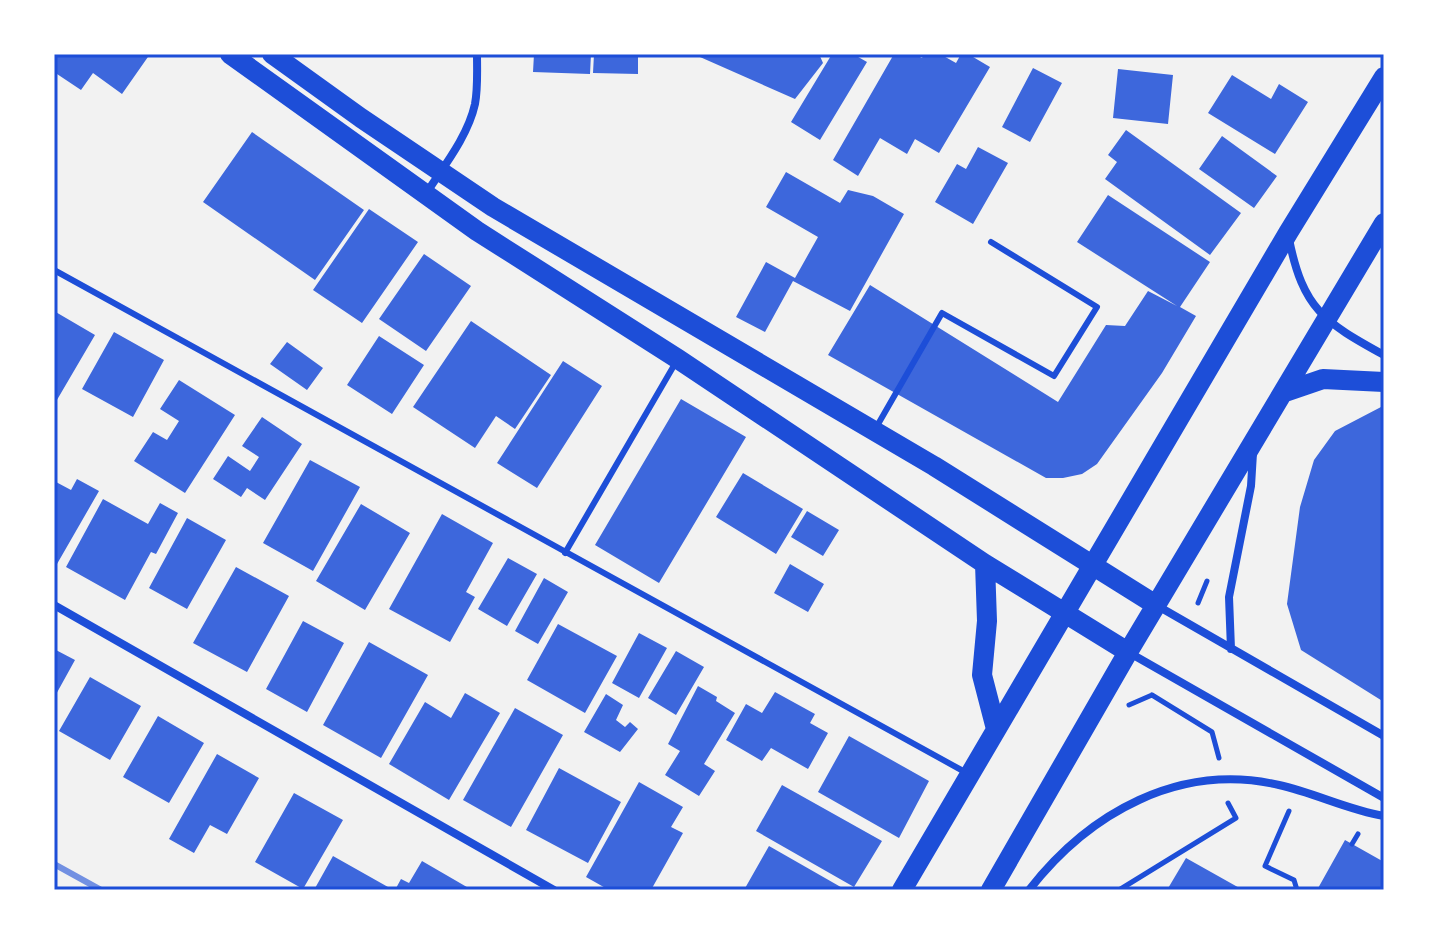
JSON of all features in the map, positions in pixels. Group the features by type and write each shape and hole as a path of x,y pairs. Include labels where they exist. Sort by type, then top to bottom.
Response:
{"main road":[{"path":"230,54 477,231 678,359 985,564 1128,652"},
{"path":"272,54 505,214 874,431 1156,605"},
{"path":"902,890 1288,233 1384,77"},
{"path":"991,890 1128,652 1384,223"},
{"path":"1285,392 1323,379 1384,382"},
{"path":"985,564 987,621 982,675 996,729"}],"street":[{"path":"425,194 472,113 477,90 477,54"},
{"path":"1288,233 1295,270 1308,299 1327,322 1384,355"},
{"path":"1231,649 1229,597 1251,486 1254,444"},
{"path":"54,605 554,890"},
{"path":"1156,605 1384,736"},
{"path":"1128,652 1384,798"},
{"path":"1029,890 1054,859 1116,811 1158,791 1192,783 1246,778 1308,792 1358,811 1384,816"}],"lane":[{"path":"874,431 942,313 1054,376 1097,307 991,242"},
{"path":"54,270 970,775"},
{"path":"565,553 678,359"}],"path":[{"path":"1198,577 1217,585"},
{"path":"1198,603 1207,581"},
{"path":"1124,707 1152,695 1212,732 1219,758"},
{"path":"1119,890 1236,818 1228,803"},
{"path":"1289,811 1265,866 1294,880 1297,890"},
{"path":"1352,844 1358,834"}],"building":[{"path":"54,54 150,54 122,94 93,73 81,90 54,72"},
{"path":"534,54 591,54 590,74 533,72"},
{"path":"594,54 638,54 638,74 593,73"},
{"path":"700,54 819,54 823,63 795,99 700,57"},
{"path":"832,54 853,54 867,62 820,140 791,122"},
{"path":"894,54 914,54 922,58 924,54 940,54 956,63 961,54 968,54 990,67 939,153 915,139 907,154 880,138 858,176 833,160"},
{"path":"1033,68 1062,83 1030,142 1002,127"},
{"path":"1118,69 1173,75 1168,124 1113,118"},
{"path":"1232,75 1271,99 1279,84 1308,102 1275,154 1208,113"},
{"path":"1126,130 1241,213 1210,255 1105,179 1117,162 1108,155"},
{"path":"252,132 364,210 315,280 203,202"},
{"path":"1222,136 1277,176 1254,208 1199,169"},
{"path":"978,147 1008,163 973,224 935,202 957,164 966,169"},
{"path":"786,172 840,203 848,190 873,196 904,214 850,311 793,281 765,332 736,317 766,262 795,278 818,237 766,207"},
{"path":"1108,195 1210,262 1180,307 1196,316 1162,373 1097,464 1082,474 1046,478 828,355 870,285 1058,402 1106,325 1125,326 1148,291 1177,306 1077,242"},
{"path":"369,209 418,242 362,323 313,290"},
{"path":"424,254 471,286 426,351 379,319"},
{"path":"54,311 95,335 54,405"},
{"path":"471,321 551,375 515,429 496,416 475,448 413,407"},
{"path":"114,332 164,360 133,417 82,389"},
{"path":"379,336 424,365 392,414 347,385"},
{"path":"287,342 323,368 307,390 270,364"},
{"path":"563,361 602,386 537,488 497,463"},
{"path":"179,380 235,415 185,493 134,461 153,432 167,440 179,421 160,409"},
{"path":"681,399 746,437 659,583 595,545"},
{"path":"1381,407 1384,409 1384,702 1301,650 1287,604 1300,507 1314,460 1335,431"},
{"path":"262,417 302,444 265,500 247,488 241,497 213,479 228,456 250,471 259,457 242,446"},
{"path":"310,460 360,487 313,571 263,543"},
{"path":"743,473 803,509 776,554 716,517"},
{"path":"77,479 99,491 57,564 54,563 54,486 56,482 71,490"},
{"path":"103,499 148,524 160,503 178,513 156,554 151,552 125,600 66,567"},
{"path":"361,504 410,533 365,610 316,581"},
{"path":"807,511 839,530 823,556 791,537"},
{"path":"442,514 493,543 466,592 475,597 450,642 389,609"},
{"path":"187,518 226,540 187,609 149,588"},
{"path":"508,558 537,574 507,626 478,609"},
{"path":"790,564 824,584 808,612 774,593"},
{"path":"236,567 289,596 247,672 193,643"},
{"path":"544,578 568,592 538,644 515,631"},
{"path":"303,621 344,643 307,712 266,689"},
{"path":"558,624 617,656 585,713 527,680"},
{"path":"639,633 667,648 639,698 612,683"},
{"path":"369,642 428,675 381,758 323,725"},
{"path":"54,649 75,660 54,698"},
{"path":"676,651 704,667 676,715 648,698"},
{"path":"90,677 141,706 110,760 59,731"},
{"path":"698,686 735,713 704,764 715,771 699,796 665,775 680,751 668,744"},
{"path":"775,692 815,714 810,723 828,733 808,769 771,748 762,761 726,740 746,704 762,713"},
{"path":"465,693 500,713 449,800 389,764 425,702 451,718"},
{"path":"606,694 623,705 616,720 625,727 630,722 638,729 620,752 584,732"},
{"path":"515,708 563,735 511,827 463,800"},
{"path":"158,716 204,743 169,803 123,777"},
{"path":"849,736 929,781 899,838 818,792"},
{"path":"217,754 259,778 227,834 210,825 194,853 169,839"},
{"path":"559,768 621,802 588,863 526,830"},
{"path":"639,782 683,807 671,827 683,833 651,890 609,890 586,877"},
{"path":"782,785 882,841 854,887 756,831"},
{"path":"294,793 343,820 303,889 255,862"},
{"path":"1345,840 1384,862 1384,890 1317,890"},
{"path":"769,846 846,890 744,890"},
{"path":"333,856 388,887 386,890 314,890"},
{"path":"1186,858 1243,890 1167,890"},
{"path":"422,861 472,890 395,890 401,879 409,883"}],"railway":[{"path":"54,864 101,890"}]}
